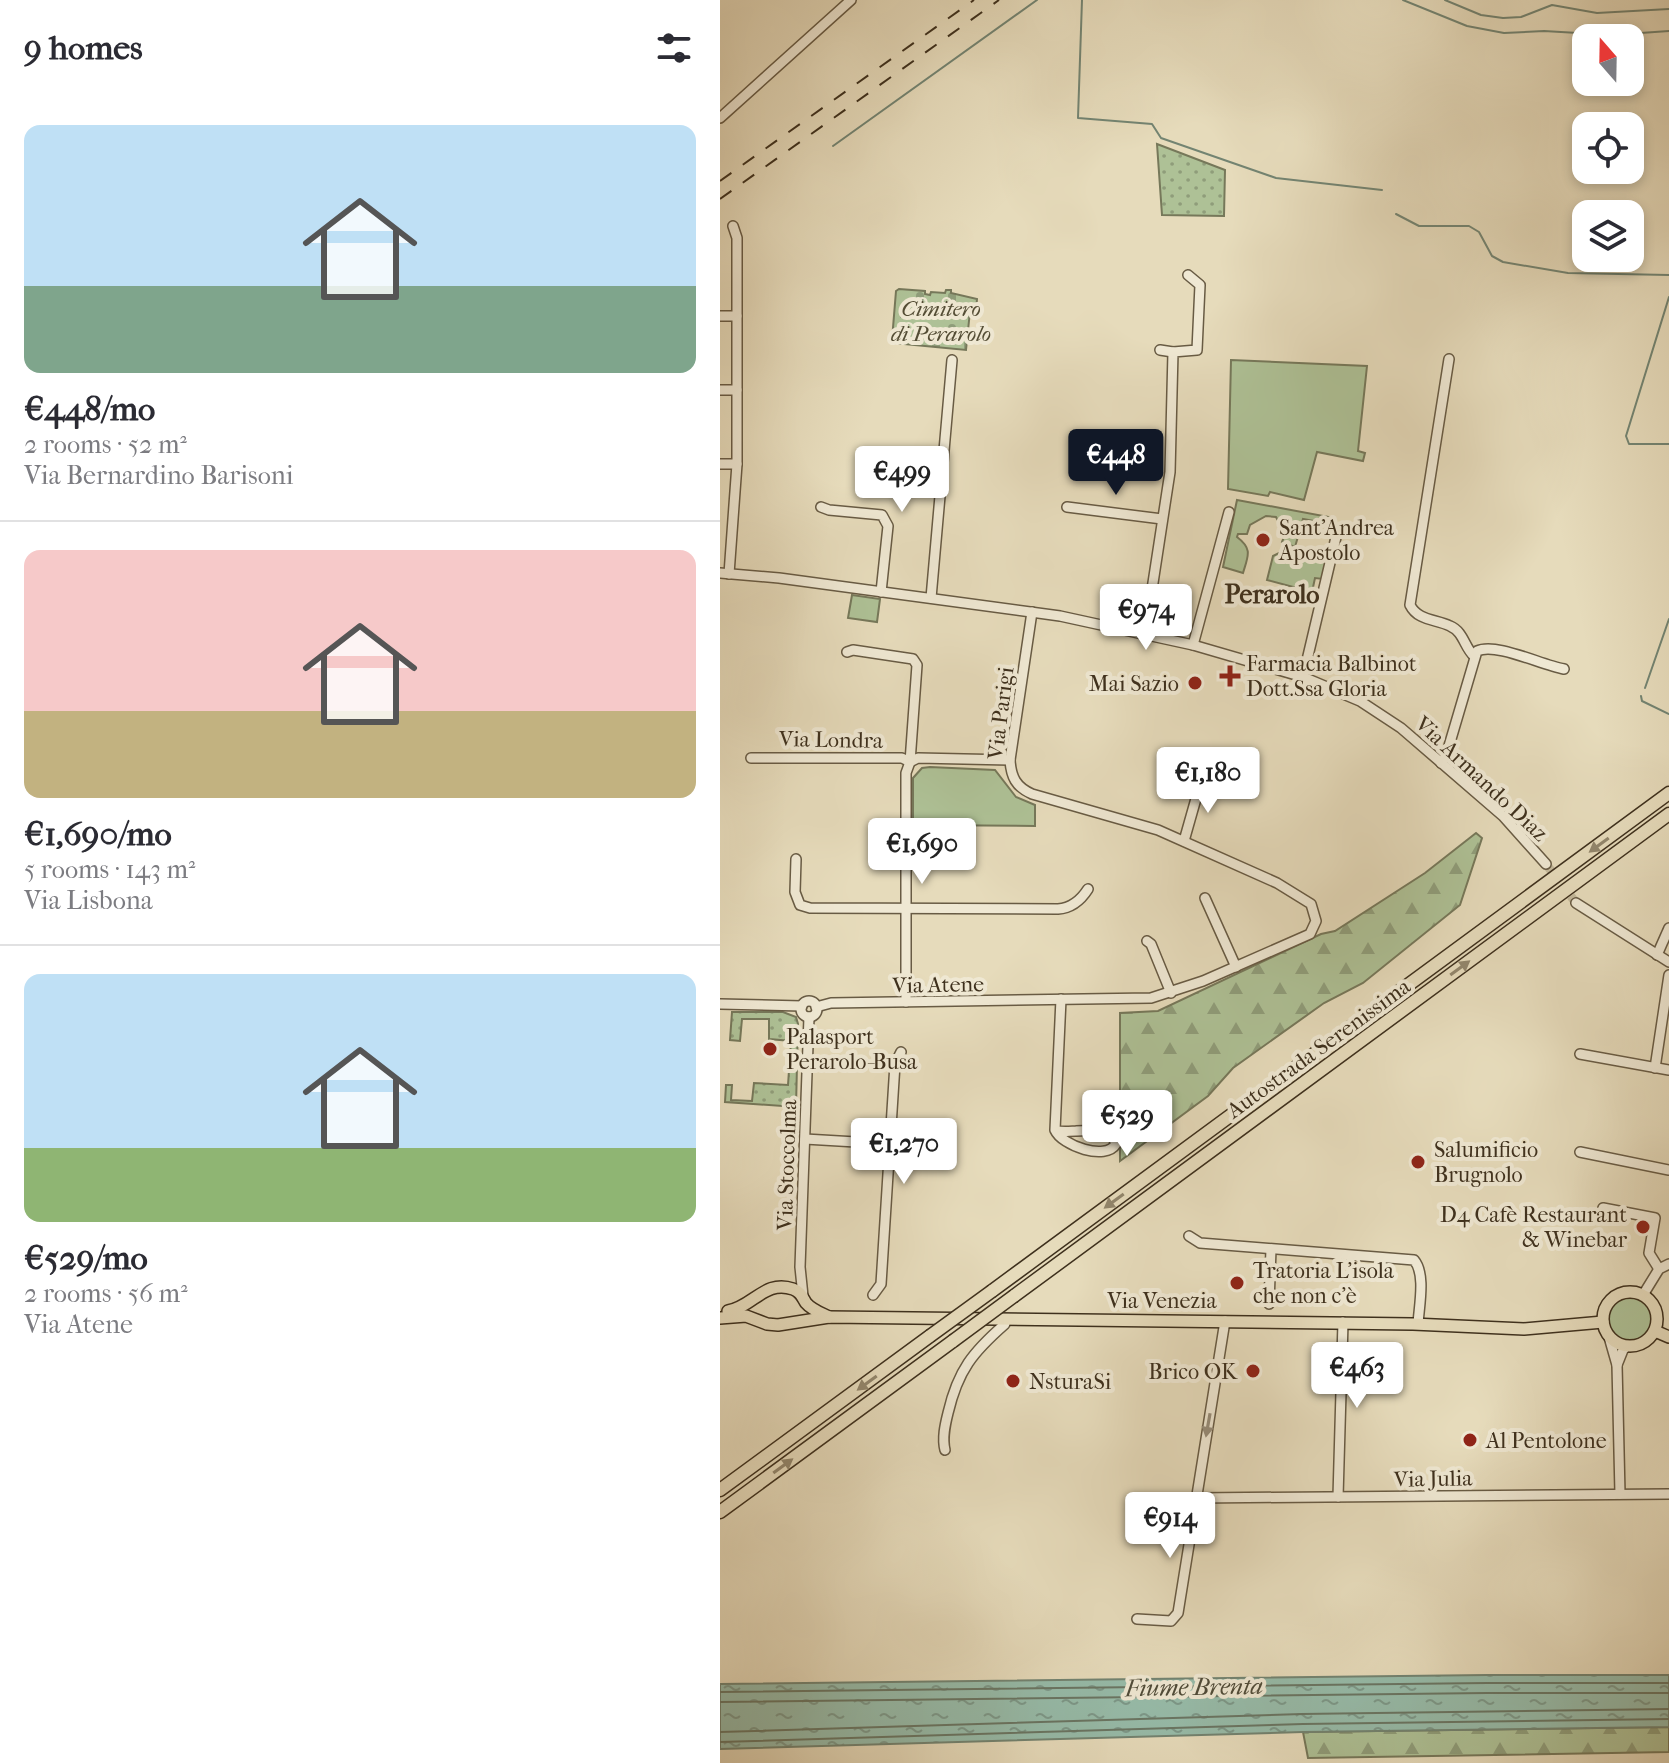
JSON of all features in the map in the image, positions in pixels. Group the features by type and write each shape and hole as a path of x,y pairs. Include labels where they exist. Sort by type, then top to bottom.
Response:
{"highway":[{"name":"Autostrada Serenissima","path":"720,1490 1669,793"},
{"name":"Autostrada Serenissima","path":"720,1512 1669,814"}],"main road":[{"path":"720,1311 742,1308 764,1290 781,1288 794,1290 816,1311 829,1317"},
{"path":"1627,1292 1643,1295 1650,1300 1657,1315 1655,1331 1640,1344 1627,1346 1609,1337 1603,1314 1612,1299 1627,1292"},
{"path":"720,1318 746,1316 778,1325 797,1322 805,1314 805,1299"},
{"path":"754,1301 754,1315 759,1320"},
{"name":"Via Venezia","path":"797,1322 829,1317 1343,1322 1532,1329 1603,1322"},
{"path":"1655,1331 1669,1337"}],"street":[{"path":"720,118 851,0"},
{"path":"725,573 737,464 737,238 733,226"},
{"path":"1160,350 1197,350 1200,285 1188,275"},
{"path":"720,316 737,316"},
{"path":"1145,635 1170,472 1173,352"},
{"path":"1449,359 1410,605 1416,614 1453,627 1474,656"},
{"path":"931,598 952,360"},
{"path":"720,390 737,390"},
{"path":"720,464 737,464"},
{"path":"821,507 882,515 886,519 881,592"},
{"path":"1067,507 1162,519"},
{"path":"1193,645 1229,512"},
{"path":"1303,677 1337,533"},
{"name":"Via Armando Diaz","path":"725,573 1032,612 1193,645 1303,677 1380,712 1503,816 1546,864"},
{"name":"Via Parigi","path":"1032,612 1010,760 1014,781 1027,792 1184,841 1292,891 1311,904 1316,917"},
{"path":"1441,763 1446,756 1477,651 1489,648 1564,669"},
{"name":"Via Londra","path":"847,652 853,650 915,661 910,762"},
{"name":"Via Londra","path":"751,758 902,758 910,762"},
{"name":"Via Londra","path":"910,762 918,758 1010,760"},
{"path":"906,1002 906,773 910,762"},
{"path":"1184,841 1201,781"},
{"path":"796,859 796,898 803,907 1065,908 1082,898 1088,889"},
{"path":"1205,898 1236,967"},
{"path":"1576,903 1669,962"},
{"name":"Via Atene","path":"720,1004 802,1006 808,1002 816,1007 831,1003 1141,999 1171,993 1310,934 1316,917"},
{"path":"1657,955 1669,928"},
{"path":"1147,941 1171,993"},
{"path":"1655,1068 1669,975"},
{"path":"1055,1130 1062,1133 1076,1130 1105,1133 1112,1135 1116,1144 1112,1150 1105,1152 1076,1147 1059,1138 1055,1130 1061,999"},
{"path":"802,1006 802,1013 809,1017 815,1013 816,1007"},
{"name":"Via Stoccolma","path":"805,1299 800,1267 809,1017"},
{"path":"873,1295 881,1284 895,1064 901,1052"},
{"path":"1580,1054 1669,1070"},
{"path":"805,1139 890,1144"},
{"path":"1580,1152 1669,1170"},
{"path":"1603,1208 1655,1218 1649,1253 1659,1269"},
{"path":"1189,1236 1200,1243 1414,1260 1419,1265 1420,1273 1418,1324"},
{"path":"1269,1304 1271,1249"},
{"path":"1643,1295 1659,1269 1669,1264"},
{"path":"781,1288 793,1280 800,1267"},
{"path":"945,1450 945,1424 960,1375 983,1342 1005,1324 1005,1320"},
{"path":"1137,1619 1167,1621 1177,1617 1225,1321"},
{"path":"1338,1497 1343,1322"},
{"path":"1609,1337 1617,1365 1620,1494"},
{"path":"1617,1365 1627,1346"},
{"name":"Via Julia","path":"1197,1498 1669,1494"}],"green space":[{"path":"1157,144 1225,170 1224,216 1162,215"},
{"name":"Cimitero di Perarolo","path":"951,290 951,293 977,299 976,310 970,311 966,350 894,343 896,291 925,291 930,295 931,292"},
{"path":"1231,360 1367,366 1358,451 1365,453 1363,461 1317,452 1304,500 1270,492 1268,496 1228,489"},
{"path":"1237,500 1329,517 1329,524 1303,519 1295,547 1282,542 1285,534 1276,517 1266,516 1250,525 1247,534 1238,534 1237,537 1247,549 1243,573 1223,567"},
{"path":"1285,550 1327,561 1323,579 1315,578 1312,592 1267,580 1273,556"},
{"path":"852,595 880,599 877,622 848,618"},
{"path":"922,768 995,770 1016,797 1035,805 1035,826 913,825 913,778"},
{"path":"1476,833 1482,838 1460,905 1363,983 1324,1003 1233,1068 1208,1096 1120,1161 1120,1013 1158,1011 1321,934 1335,931 1425,873"},
{"path":"732,1012 783,1012 796,1017 796,1107 725,1102 726,1085 732,1085 731,1100 752,1101 754,1083 788,1085 791,1041 769,1039 769,1019 742,1019 740,1041 730,1040"},
{"path":"1630,1297 1645,1304 1652,1319 1645,1334 1630,1341 1615,1334 1608,1319 1615,1304"},
{"path":"1669,1727 1669,1752 1308,1758 1303,1732"}],"water":[{"name":"Fiume Brenta","path":"1669,1675 1669,1727 1303,1732 720,1749 720,1684"}],"waterway":[{"path":"833,146 1037,0"},
{"path":"1082,0 1078,118 1152,124 1161,138 1276,178 1382,190"},
{"path":"1403,0 1467,26 1504,33 1544,31 1612,35 1669,31"},
{"path":"1445,0 1481,15 1503,18 1521,17 1552,5 1597,13 1669,9"},
{"path":"1396,214 1419,226 1469,226 1479,232 1492,256 1503,262 1568,273 1669,275"},
{"path":"1669,297 1626,436 1629,444 1669,444"},
{"path":"1645,688 1669,619"},
{"path":"1641,696 1642,701 1669,714"}],"tunnel":[{"path":"1546,864 1576,903"}],"railway":[{"path":"720,181 974,0"},
{"path":"720,199 999,0"}],"place":[{"name":"Sant'Andrea Apostolo","path":"1263,540"},
{"name":"Farmacia Balbinot Dott.Ssa Gloria","path":"1230,676"},
{"name":"Mai Sazio","path":"1195,683"},
{"name":"Palasport Perarolo-Busa","path":"770,1049"},
{"name":"Salumificio Brugnolo","path":"1418,1162"},
{"name":"D4 Cafè Restaurant & Winebar","path":"1643,1227"},
{"name":"Tratoria L'isola che non c'è","path":"1237,1283"},
{"name":"Brico OK","path":"1253,1371"},
{"name":"NsturaSi","path":"1013,1381"},
{"name":"Al Pentolone","path":"1470,1440"}],"district":[{"name":"Perarolo","path":"1272,594"}]}
